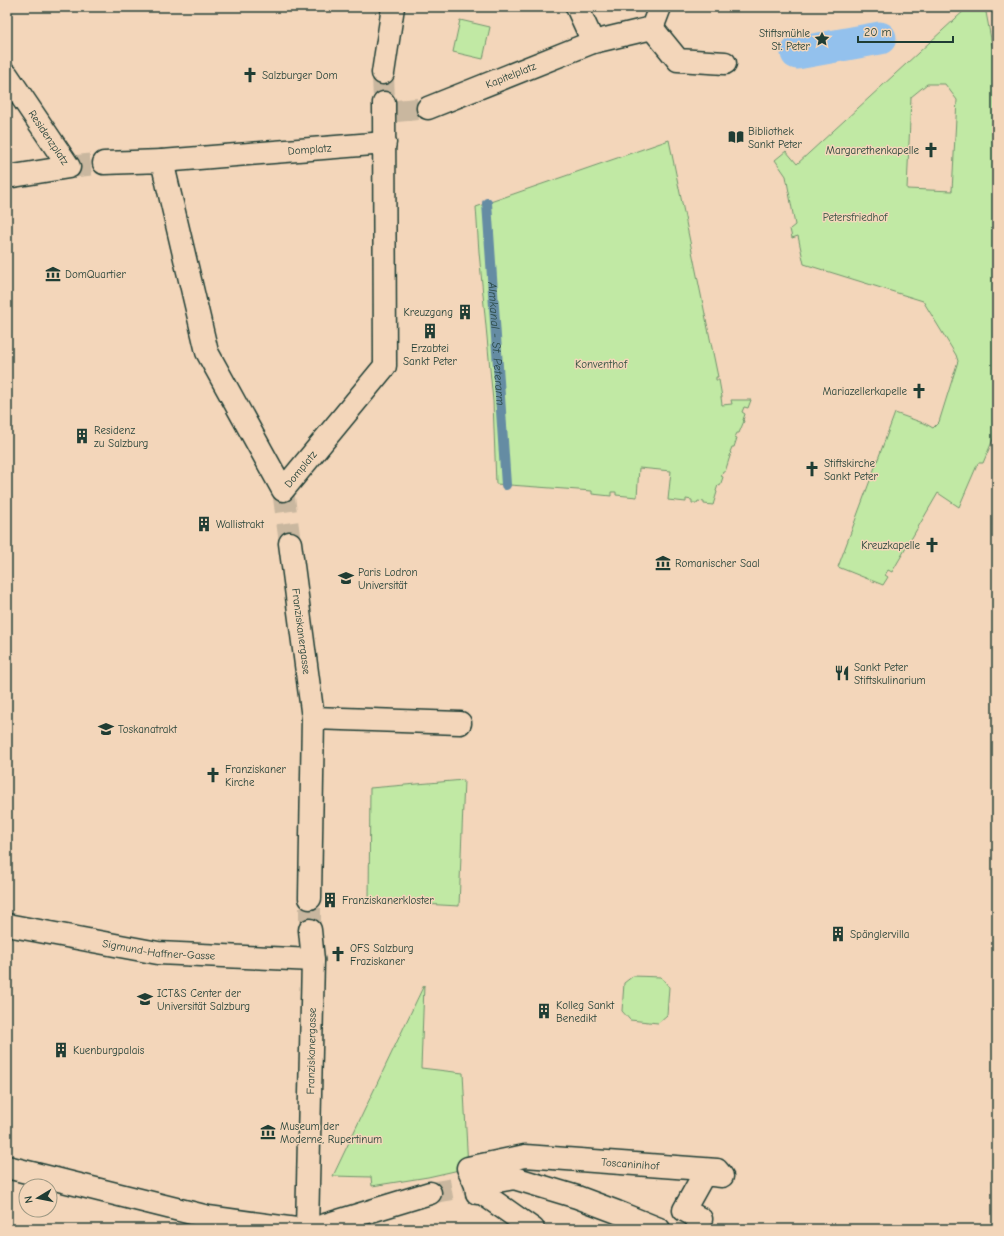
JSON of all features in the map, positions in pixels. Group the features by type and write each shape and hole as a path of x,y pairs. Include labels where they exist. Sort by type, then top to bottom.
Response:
{"street":[{"path":"383,73 393,7"},
{"path":"578,7 593,42"},
{"path":"660,7 652,28 678,60 725,63"},
{"name":"Kapitelplatz","path":"428,108 593,42 652,28"},
{"name":"Residenzplatz","path":"7,75 69,167 7,177"},
{"name":"Domplatz","path":"162,161 207,352 283,490 385,366 385,143 388,108"},
{"name":"Domplatz","path":"104,163 162,161 385,143"},
{"name":"Franziskanergasse","path":"290,543 313,718 310,898"},
{"path":"313,718 460,723"},
{"name":"Sigmund-Haffner-Gasse","path":"7,925 158,953 313,960"},
{"name":"Franziskanergasse","path":"307,1229 313,960 310,930"},
{"name":"Toscaninihof","path":"533,1229 482,1193 477,1192 476,1185 468,1168 525,1156 717,1170 722,1176 704,1174 684,1210 701,1219 697,1229"},
{"path":"7,1167 208,1217 296,1229"},
{"path":"476,1185 514,1178 576,1197 659,1229"},
{"path":"312,1229 430,1193"}],"green space":[{"name":"Petersfriedhof","path":"985,7 997,71 997,430 983,463 978,463 959,507 938,493 892,572 888,570 885,575 888,577 883,585 838,567 895,413 933,428 939,422 958,361 956,355 923,301 804,264 798,236 792,238 790,229 795,225 786,176 775,160 786,151 797,164 967,8","holes":["927,84 945,84 957,100 952,191 907,189 911,97"]},
{"path":"460,20 490,27 483,59 453,52"},
{"name":"Konventhof","path":"669,140 718,377 716,377 716,380 719,380 722,405 732,404 731,400 751,400 748,408 744,407 742,412 745,414 744,421 739,433 737,433 735,437 737,438 734,447 732,447 730,452 731,453 725,472 723,472 721,476 723,477 720,486 718,485 713,505 704,504 704,502 698,501 697,503 692,503 692,500 686,499 686,502 668,500 671,471 639,468 637,497 616,495 616,492 611,492 611,496 592,494 592,491 496,484 493,401 476,207"},
{"path":"464,780 459,906 369,901 370,788"},
{"path":"633,976 661,977 669,987 667,1015 658,1023 630,1020 622,1011 624,983"},
{"path":"424,985 421,1068 463,1073 468,1168 428,1177 372,1186 371,1177 333,1176"}],"waterway":[{"name":"Almkanal - St. Peterarm","path":"797,53 880,38"},
{"name":"Almkanal - St. Peterarm","path":"487,203 506,485"}],"tunnel":[{"path":"383,73 384,103"},
{"path":"396,111 428,108"},
{"path":"69,167 104,163"},
{"path":"283,490 290,543"},
{"path":"310,898 310,930"},
{"path":"430,1193 476,1185"}],"place":[{"name":"Stiftsmühle St. Peter","path":"822,39"},
{"name":"Salzburger Dom","path":"250,75"},
{"name":"Bibliothek Sankt Peter","path":"736,137"},
{"name":"Margarethenkapelle","path":"931,150"},
{"name":"DomQuartier","path":"53,274"},
{"name":"Kreuzgang","path":"465,312"},
{"name":"Erzabtei Sankt Peter","path":"430,331"},
{"name":"Mariazellerkapelle","path":"919,391"},
{"name":"Residenz zu Salzburg","path":"82,436"},
{"name":"Stiftskirche Sankt Peter","path":"812,469"},
{"name":"Wallistrakt","path":"204,524"},
{"name":"Kreuzkapelle","path":"932,545"},
{"name":"Romanischer Saal","path":"663,563"},
{"name":"Paris Lodron Universität","path":"346,578"},
{"name":"Sankt Peter Stiftskulinarium","path":"842,673"},
{"name":"Toskanatrakt","path":"106,729"},
{"name":"Franziskaner Kirche","path":"213,775"},
{"name":"Franziskanerkloster","path":"330,900"},
{"name":"Spänglervilla","path":"838,934"},
{"name":"OFS Salzburg Fraziskaner","path":"338,954"},
{"name":"ICT&S Center der Universität Salzburg","path":"145,999"},
{"name":"Kolleg Sankt Benedikt","path":"544,1011"},
{"name":"Kuenburgpalais","path":"61,1050"},
{"name":"Museum der Moderne, Rupertinum","path":"268,1132"}]}
